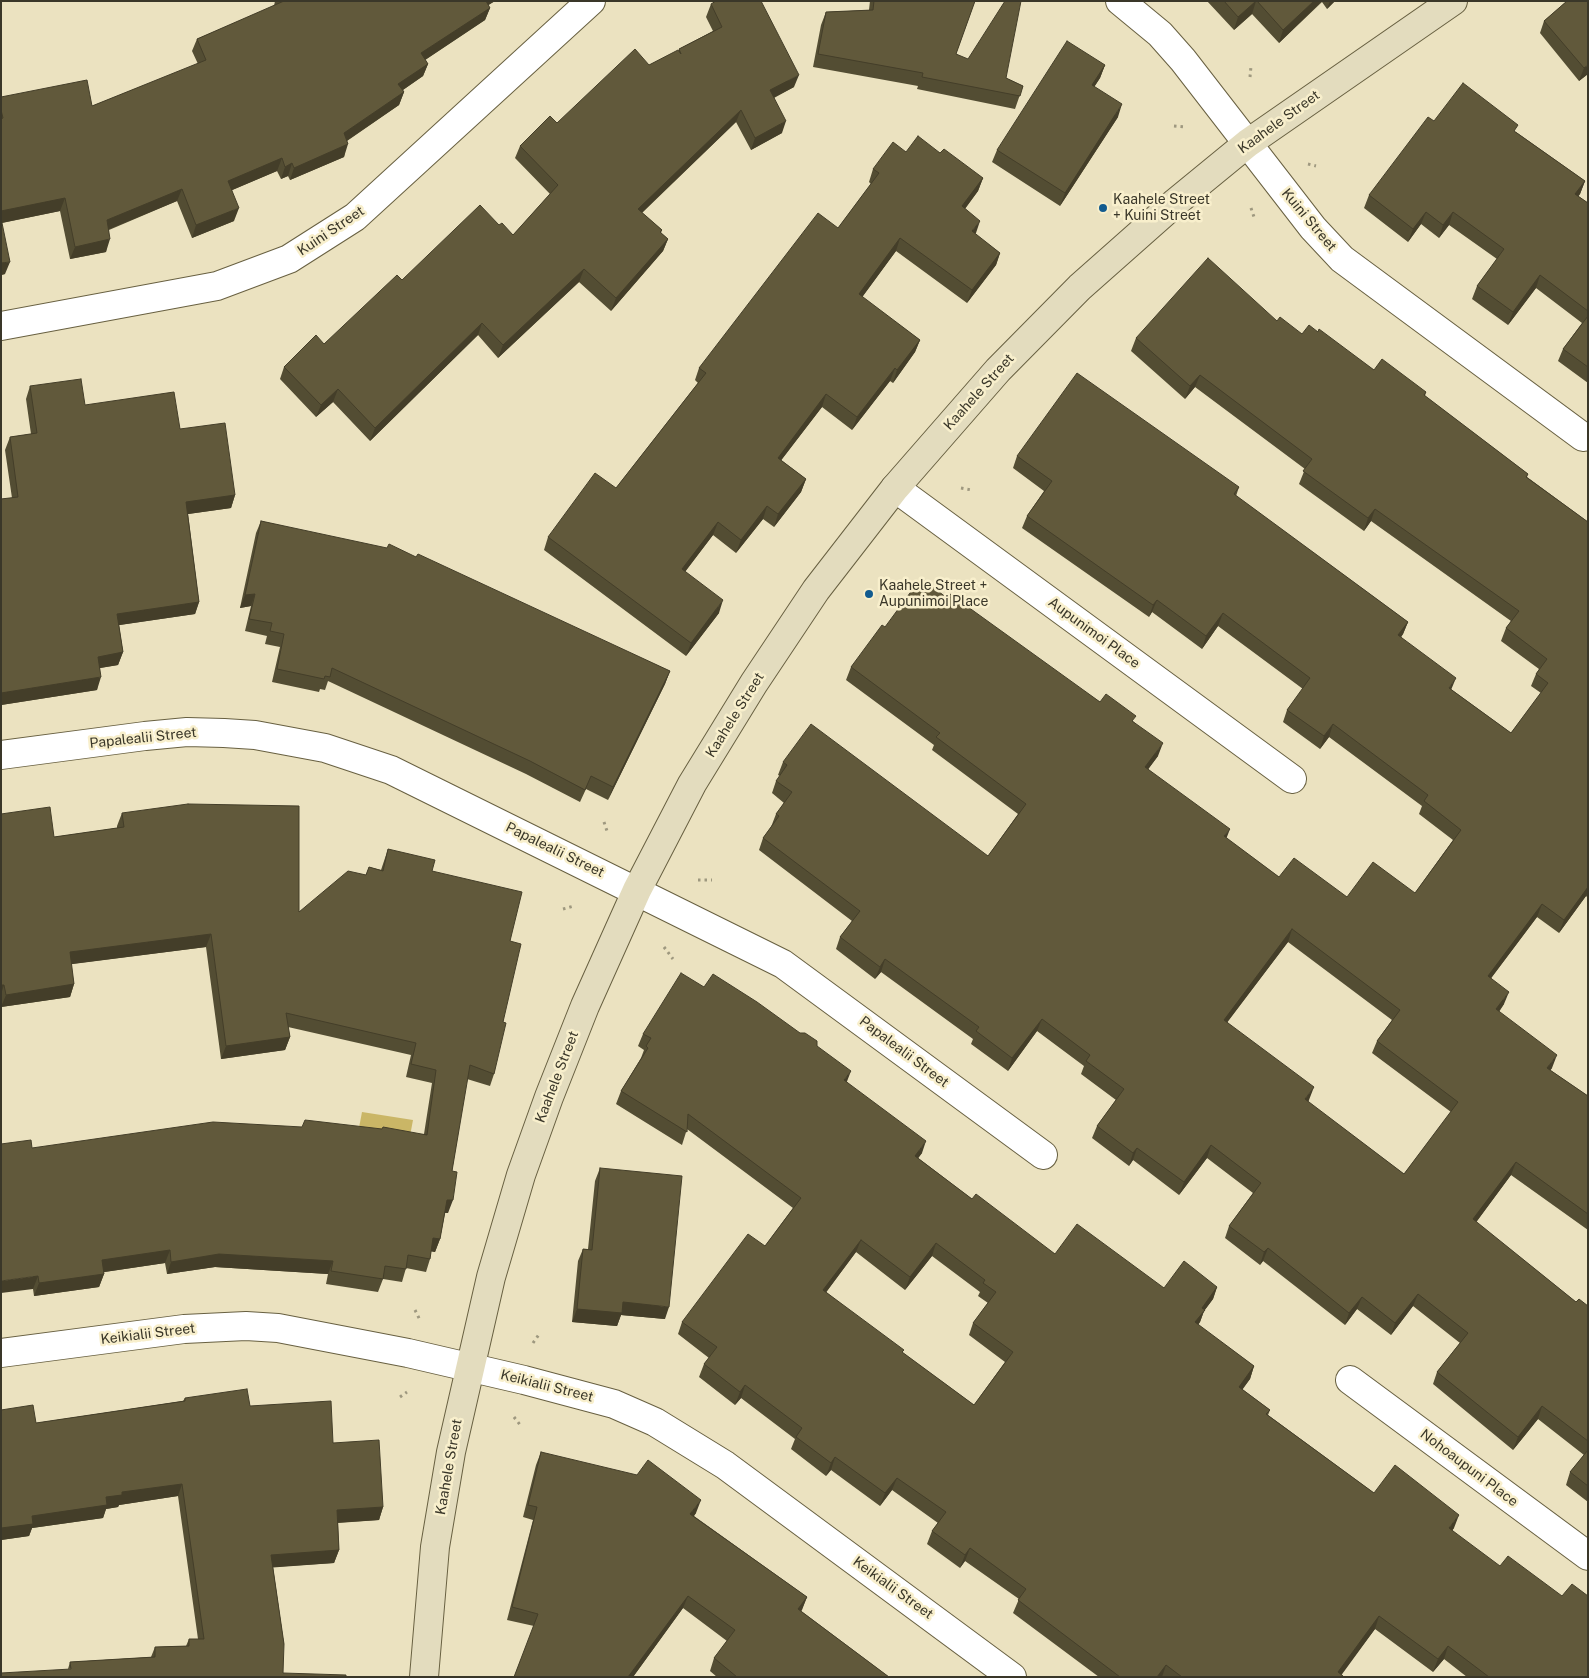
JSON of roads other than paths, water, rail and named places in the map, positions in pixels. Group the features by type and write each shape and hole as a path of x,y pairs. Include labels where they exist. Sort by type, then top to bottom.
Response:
{"street":[{"name":"Kuini Street","path":"1,326 217,286 289,258 341,227 386,191 592,1"},
{"name":"Kuini Street","path":"1120,1 1160,34 1183,60 1313,228 1342,259 1584,437"},
{"name":"Kaahele Street","path":"424,1677 436,1547 451,1452 491,1277 521,1175 584,1006 637,890 692,784 754,683 816,590 895,488 998,370 1080,287 1176,202 1248,144 1453,1"},
{"name":"Aupunimoi Place","path":"895,488 1292,779"},
{"name":"Papalealii Street","path":"1,755 187,732 255,735 287,740 344,754 392,770 783,964 1043,1155"},
{"name":"Keikialii Street","path":"1,1354 184,1329 246,1326 278,1328 312,1333 469,1367 614,1404 655,1422 725,1465 1012,1677"},
{"name":"Nohoaupuni Place","path":"1350,1380 1588,1556"}],"place":[{"name":"Kaahele Street + Kuini Street","path":"1103,208"},
{"name":"Kaahele Street + Aupunimoi Place","path":"869,594"}]}
